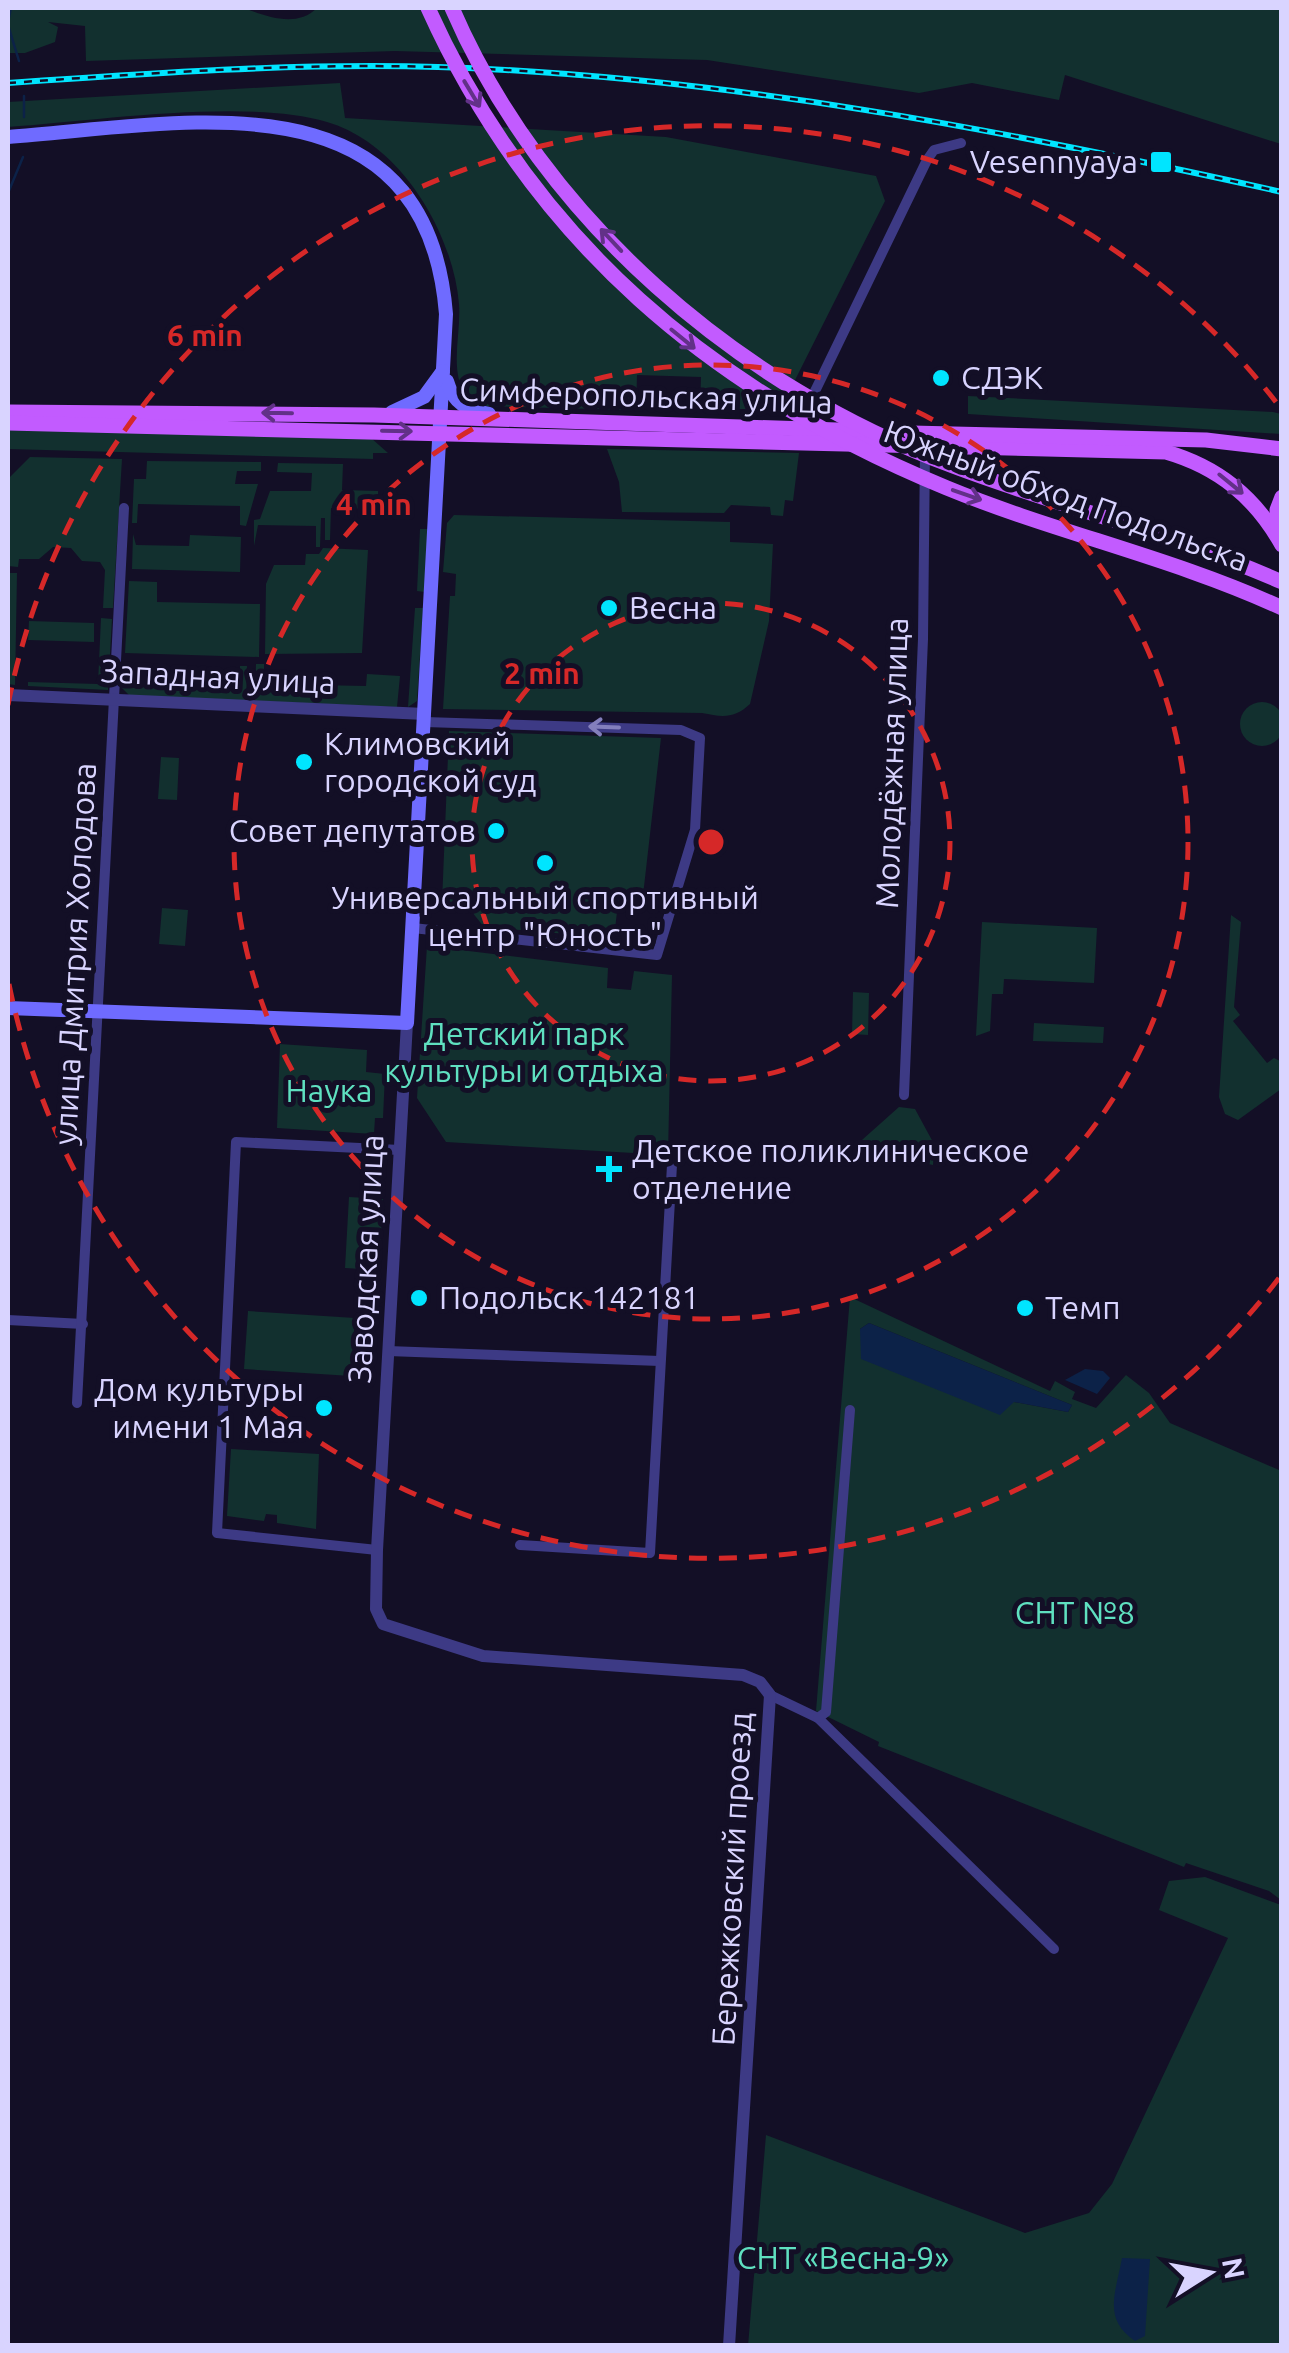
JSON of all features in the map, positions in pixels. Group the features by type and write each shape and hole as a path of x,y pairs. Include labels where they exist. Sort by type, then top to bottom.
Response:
{"main road":[{"name":"Южный обход Подольска","path":"428,8 466,85 542,195 647,309 743,384 846,444 950,489 1282,608"},
{"name":"Южный обход Подольска","path":"452,8 489,79 559,181 662,292 754,364 855,423 950,466 1282,582"},
{"name":"Заводская улица","path":"8,138 260,122 321,135 379,169 405,198 435,252 444,286 444,370 407,1023"},
{"path":"374,415 402,410 424,397 444,370"},
{"path":"444,370 451,396 462,405 516,420"},
{"name":"Симферопольская улица","path":"8,412 374,415 441,424 516,420 801,429 1166,452 1198,461 1224,476 1243,492 1280,542"},
{"name":"Симферопольская улица","path":"8,423 441,424 926,438 1206,440 1282,449"},
{"path":"1280,542 1276,525 1282,496"},
{"path":"8,1008 407,1023"}],"street":[{"path":"801,429 806,408 927,160 934,150 961,144"},
{"name":"Молодёжная улица","path":"904,1095 923,639 926,438"},
{"name":"улица Дмитрия Холодова","path":"77,1402 124,508"},
{"name":"Западная улица","path":"8,695 425,718"},
{"path":"413,928 657,954 695,830 700,738 681,730 425,718"},
{"name":"Заводская улица","path":"407,1023 376,1608 383,1624 498,1657"},
{"path":"377,1550 218,1533 230,1222 236,1142 400,1150"},
{"path":"520,1545 650,1553 672,1165"},
{"path":"8,1320 83,1324"},
{"path":"388,1351 660,1362"},
{"path":"818,1718 826,1712 850,1410"},
{"name":"Бережковский проезд","path":"498,1657 742,1675 760,1682 770,1695 729,2346"},
{"path":"770,1695 805,1708 818,1718 1054,1948"}],"green space":[{"path":"8,8 244,8 291,19 317,8 1281,8 1281,144 1065,75 1059,100 972,83 919,93 707,60 395,51 86,61 85,26 48,22 58,27 55,42 25,53 8,53"},
{"path":"340,83 345,118 666,137 876,176 885,201 788,394 748,392 746,409 700,409 701,377 637,375 636,410 484,406 468,396 459,380 455,276 434,220 399,170 378,149 353,133 327,122 293,115 213,111 8,127 8,102"},
{"path":"968,396 1273,412 1281,414 1281,434 968,414"},
{"path":"8,429 371,438 388,453 373,453 373,459 8,449"},
{"path":"607,449 799,453 793,501 785,500 783,516 771,515 770,507 731,505 724,513 622,512 619,482"},
{"path":"30,457 122,459 113,608 103,608 105,570 100,562 82,561 71,548 53,547 39,559 19,559 18,567 8,566 8,479"},
{"path":"147,461 261,462 261,471 237,471 235,484 258,484 246,526 240,525 240,506 138,504 137,523 132,523 134,479 146,479"},
{"path":"278,463 343,464 342,490 378,491 378,509 331,508 330,540 325,540 325,518 321,518 320,547 316,547 316,526 258,525 254,546 254,520 260,519 270,491 311,491 312,473 277,472"},
{"name":"Весна","path":"454,515 730,522 730,542 773,544 769,621 750,704 739,712 722,716 443,709 450,596 455,596 456,574 443,572 447,523"},
{"path":"420,529 428,529 425,592 417,591"},
{"path":"133,534 136,545 189,546 190,535 241,537 240,572 132,569"},
{"path":"323,548 368,550 362,653 265,654 266,584 274,565 305,565 306,554 319,554"},
{"path":"8,573 17,573 15,685 8,684"},
{"path":"129,581 157,582 157,602 260,604 259,657 125,653"},
{"path":"415,608 423,608 417,701 408,707"},
{"path":"101,618 112,619 108,690 28,686 28,682 98,684"},
{"path":"29,621 94,623 94,642 28,640"},
{"path":"122,663 136,664 136,683 239,685 240,666 247,666 246,701 129,695 121,687"},
{"path":"256,664 264,664 264,684 366,686 367,674 400,676 397,707 255,701"},
{"path":"1262,702 1278,708 1284,724 1278,740 1262,746 1246,740 1240,724 1246,708"},
{"name":"Универсальный спортивный центр \"Юность\"","path":"449,731 661,738 642,904 618,903 614,938 484,927 464,902 442,903"},
{"path":"161,757 179,758 177,800 158,799"},
{"path":"162,908 188,910 185,946 159,944"},
{"path":"1231,915 1241,922 1234,1007 1240,1015 1233,1021 1267,1063 1274,1058 1282,1062 1281,1089 1238,1120 1225,1114 1219,1097"},
{"path":"982,922 1097,928 1094,983 1004,979 1003,994 992,994 990,1031 976,1036"},
{"name":"Детский парк культуры и отдыха","path":"427,946 608,968 607,988 631,990 634,971 672,975 668,1155 446,1142 417,1098"},
{"path":"853,992 869,993 868,1035 852,1034"},
{"path":"1034,1023 1104,1027 1103,1043 1033,1041"},
{"name":"Наука","path":"280,1044 367,1050 366,1072 385,1074 383,1118 375,1118 374,1134 277,1128"},
{"path":"899,1107 915,1109 934,1144 933,1165 853,1148"},
{"path":"349,1197 383,1199 379,1270 345,1268"},
{"name":"СНТ №8","path":"850,1297 1050,1391 1055,1381 1075,1392 1072,1399 1096,1408 1126,1375 1149,1393 1170,1423 1279,1470 1281,1900 1269,1891 1186,1863 1184,1867 878,1746 879,1742 816,1711","holes":["869,1323 1072,1405 1068,1412 1014,1402 860,1329"]},
{"path":"248,1311 355,1318 351,1376 244,1369"},
{"path":"231,1449 319,1454 316,1529 277,1523 277,1515 266,1514 264,1521 227,1516"},
{"name":"СНТ «Весна-9»","path":"1205,1877 1281,1905 1281,2345 748,2346 766,2135 1025,2233 1089,2213 1112,2184 1228,1938 1159,1910 1169,1881"}],"water":[{"path":"869,1323 1072,1405 1068,1412 1014,1402 1000,1415 861,1359 860,1329"},
{"path":"1085,1369 1103,1371 1110,1378 1097,1394 1065,1380"},
{"path":"1122,2258 1150,2259 1145,2336 1135,2341 1118,2324 1115,2314"}],"waterway":[{"path":"8,22 11,8"},
{"path":"8,25 19,61"},
{"path":"24,96 24,117"},
{"path":"8,193 23,157"}],"railway":[{"path":"8,83 330,66 545,72 757,94 863,110 1073,148 1282,192"}],"place":[{"name":"Vesennyaya","path":"1161,162"},
{"name":"СДЭК","path":"941,378"},
{"name":"Весна","path":"609,608"},
{"name":"Климовский городской суд","path":"304,762"},
{"name":"Совет депутатов","path":"496,831"},
{"name":"Универсальный спортивный центр \"Юность\"","path":"545,863"},
{"name":"Детское поликлиническое отделение","path":"609,1169"},
{"name":"Подольск 142181","path":"419,1298"},
{"name":"Темп","path":"1025,1308"},
{"name":"Дом культуры имени 1 Мая","path":"324,1408"}]}
